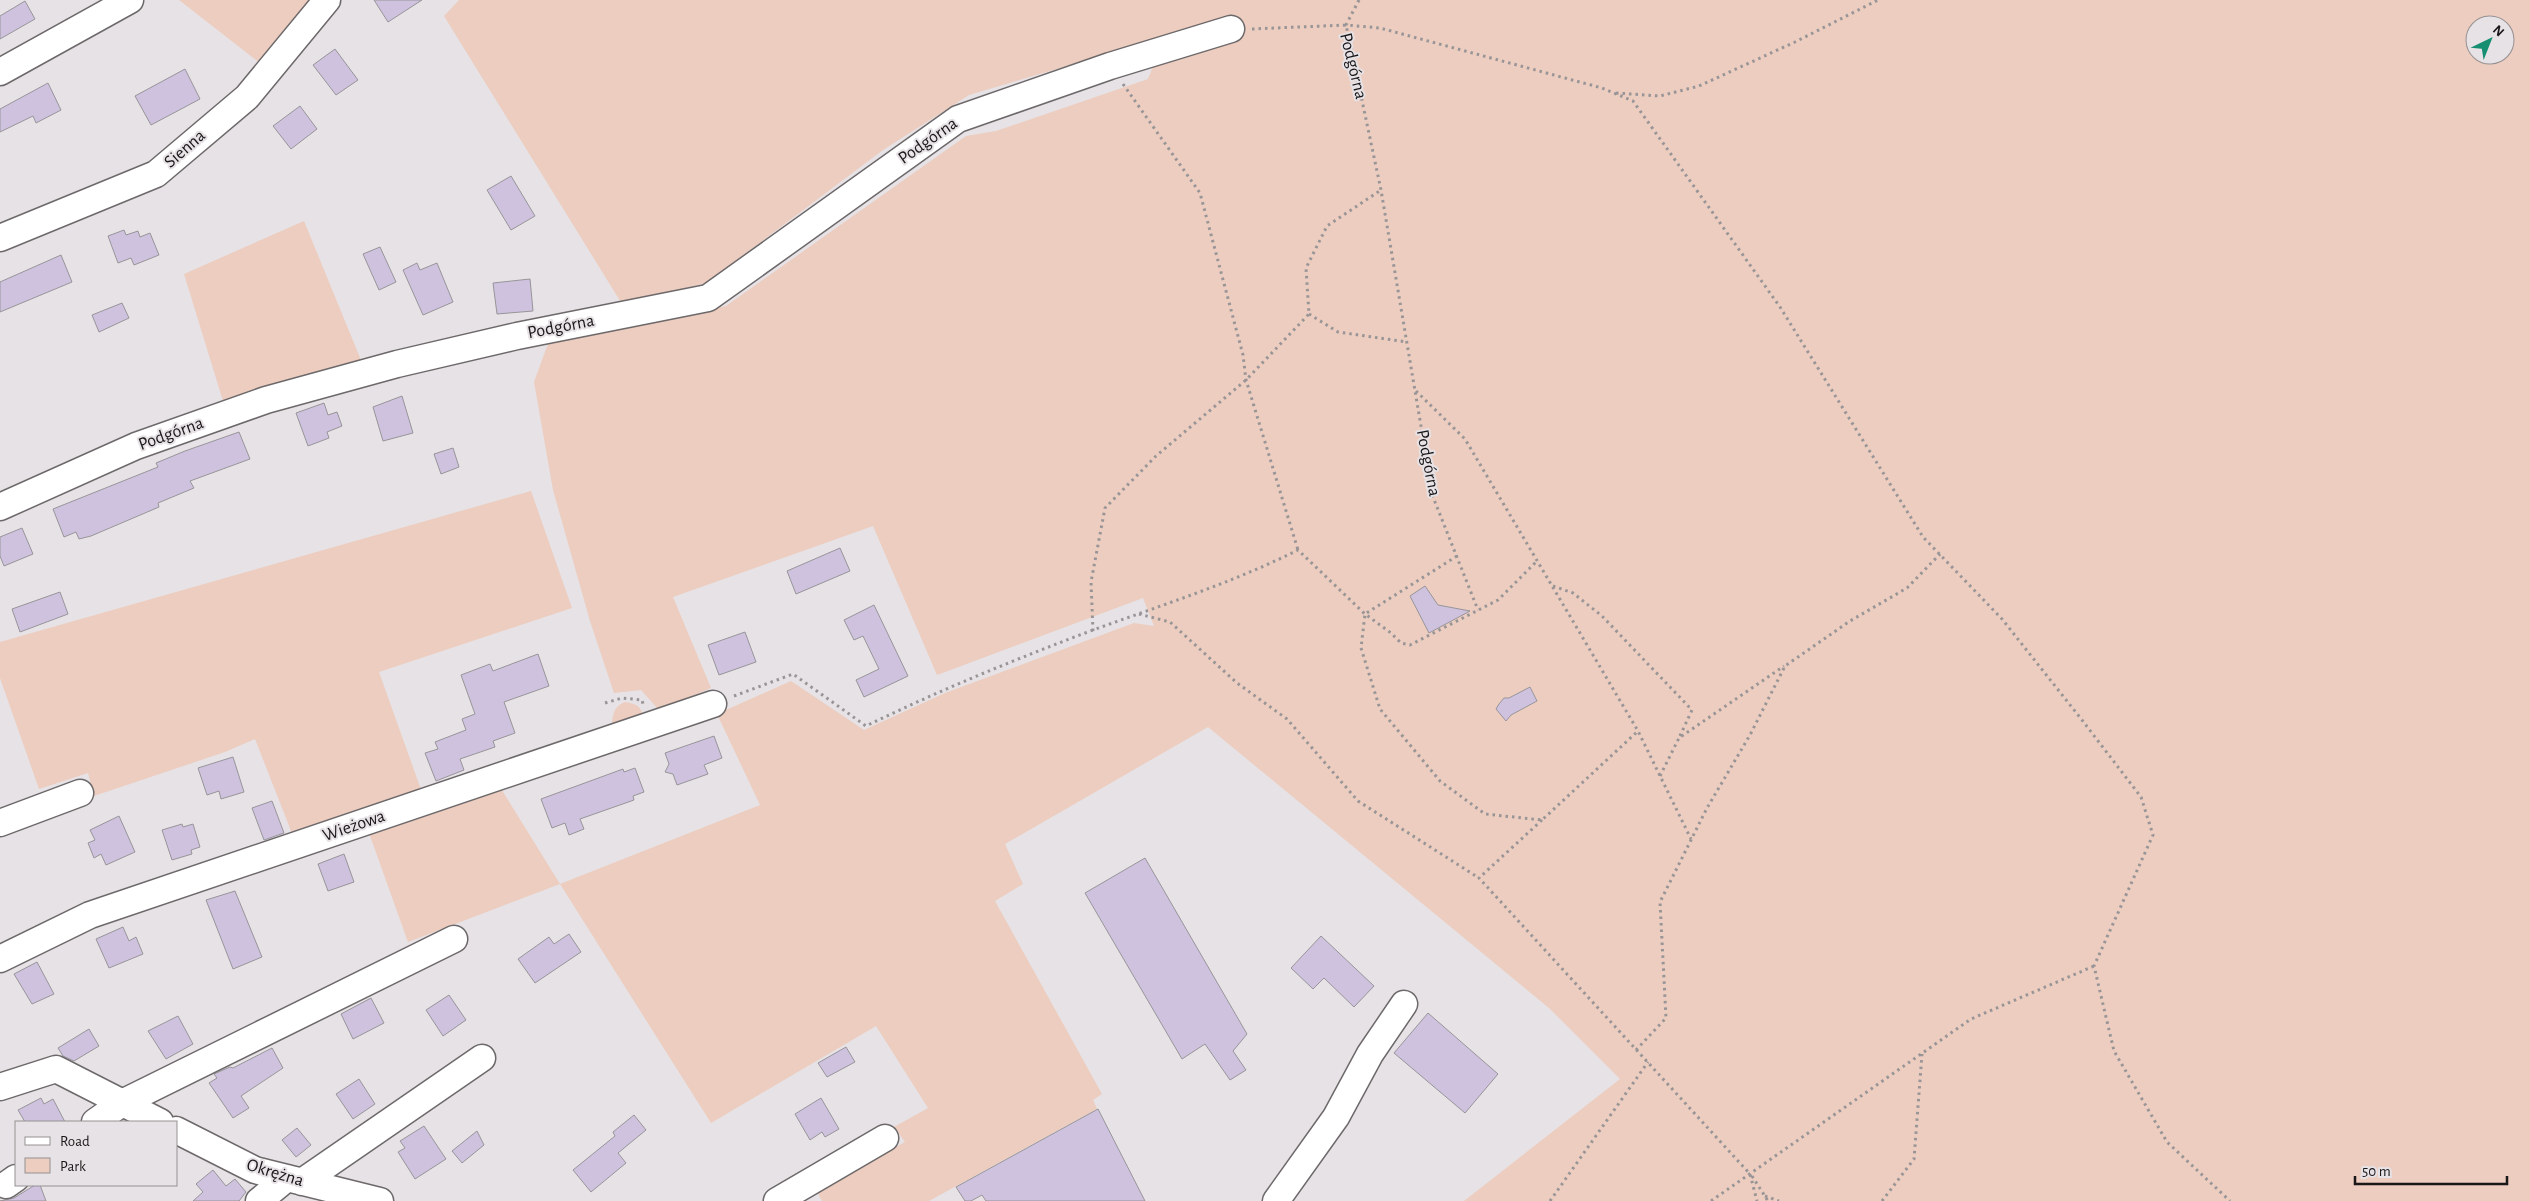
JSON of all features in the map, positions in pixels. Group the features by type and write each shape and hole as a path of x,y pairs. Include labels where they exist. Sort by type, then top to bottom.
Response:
{"street":[{"path":"0,72 130,0"},
{"name":"Sienna","path":"0,238 156,174 246,96 328,0"},
{"name":"Podgórna","path":"0,507 136,446 266,400 396,364 517,336 708,298 958,119 1110,66 1231,29"},
{"name":"Wieżowa","path":"0,959 90,915 712,704"},
{"path":"0,823 80,792"},
{"path":"96,1121 122,1103 454,939"},
{"path":"1276,1201 1336,1117 1370,1054 1404,1004"},
{"path":"259,1201 482,1058"},
{"path":"0,1087 56,1069 158,1121"},
{"name":"Okrężna","path":"178,1131 255,1170 380,1201"},
{"path":"777,1201 886,1138"}],"path":[{"path":"1359,0 1346,25 1380,28 1613,92 1633,101 1780,306 1923,537 2002,619 2140,797 2152,835 2094,966 2114,1050 2166,1142 2230,1201"},
{"path":"1613,92 1660,96 1699,86 1795,42 1878,0"},
{"name":"Podgórna","path":"1231,29 1346,25 1381,190 1433,496 1478,610"},
{"path":"1110,66 1200,193 1243,355 1246,380 1298,550 1365,614 1391,633 1401,643 1410,645 1498,600 1537,561"},
{"path":"1093,631 1091,582 1105,508 1156,456 1246,380 1309,314 1306,268 1327,226 1381,190"},
{"path":"1309,314 1338,332 1407,342"},
{"path":"1415,391 1465,439 1638,731 1691,840"},
{"path":"712,704 793,674 866,726 933,694 1093,631 1254,572 1298,550"},
{"path":"1679,738 1850,622 1907,588 1940,554"},
{"path":"1365,614 1456,556"},
{"path":"1552,586 1573,593 1602,616 1692,710 1660,776"},
{"path":"1139,614 1170,622 1237,683 1286,719 1358,801 1479,878 1750,1174 1768,1201"},
{"path":"1365,614 1361,648 1380,709 1440,781 1485,814 1542,820"},
{"path":"1636,1050 1666,1018 1660,902 1691,840 1750,735 1785,666"},
{"path":"1479,878 1638,731"},
{"path":"1711,1201 1971,1019 2094,966"},
{"path":"1882,1201 1914,1159 1922,1054"},
{"path":"1550,1201 1648,1062"},
{"path":"1750,1174 1757,1201"},
{"path":"1765,1196 1779,1201"}],"green space":[{"path":"179,0 314,0 269,70"},
{"path":"459,0 2530,0 2530,1201 1464,1201 1620,1079 1549,1008 1208,727 1005,844 1023,884 995,901 1102,1094 1093,1100 1097,1109 929,1201 822,1201 816,1190 905,1142 894,1127 928,1108 876,1026 711,1123 560,884 760,805 717,714 791,681 864,730 945,693 1134,623 1154,626 1143,598 937,675 873,526 673,597 711,688 659,710 641,690 614,693 590,621 553,490 534,382 549,341 726,306 966,136 996,131 1148,79 1165,37 969,95 883,150 706,283 622,304 444,16"},
{"path":"304,221 363,365 256,398 223,401 184,274"},
{"path":"531,491 572,608 379,672 424,798 295,841 255,739 225,752 94,796 88,773 39,789 0,678 0,642"},
{"path":"625,702 640,708 643,722 612,726 614,711"},
{"path":"500,787 560,884 408,942 369,833"}],"building":[{"path":"374,0 422,0 388,22"},
{"path":"25,1 35,19 0,39 0,16"},
{"path":"335,49 358,80 336,95 313,65"},
{"path":"185,69 200,99 151,125 135,96"},
{"path":"48,83 61,110 36,123 33,116 0,132 0,109"},
{"path":"300,106 317,129 291,149 273,126"},
{"path":"511,176 535,216 511,230 487,190"},
{"path":"124,230 126,235 138,231 140,237 150,233 159,255 134,265 131,258 118,263 108,236"},
{"path":"380,247 396,282 379,290 363,254"},
{"path":"61,255 72,282 0,312 0,282"},
{"path":"417,263 420,270 437,263 453,302 423,315 403,270"},
{"path":"530,279 533,311 497,314 493,283"},
{"path":"122,303 129,318 99,332 92,315"},
{"path":"402,396 413,433 383,441 373,407"},
{"path":"324,403 328,415 337,412 342,426 327,432 329,438 308,446 296,413"},
{"path":"239,432 250,459 190,481 194,488 158,503 159,507 91,536 79,539 76,532 64,537 53,509 158,467 156,463"},
{"path":"453,448 459,467 441,474 434,454"},
{"path":"22,528 33,554 4,566 0,556 0,537"},
{"path":"840,548 850,571 796,594 787,571"},
{"path":"1425,586 1438,605 1470,611 1429,633 1410,596"},
{"path":"60,592 68,614 20,632 12,609"},
{"path":"874,605 908,676 864,697 856,680 879,669 863,636 854,640 844,620"},
{"path":"745,632 756,662 719,675 708,645"},
{"path":"538,654 549,686 504,702 515,733 493,741 495,747 460,759 464,770 436,781 425,753 438,749 435,742 466,730 462,719 475,714 461,675 490,664 493,671"},
{"path":"1530,687 1537,701 1511,715 1506,721 1496,709 1499,704 1504,698 1509,698"},
{"path":"714,736 722,758 704,765 708,774 677,785 673,774 665,772 669,764 665,753"},
{"path":"233,757 244,792 221,799 219,791 207,795 198,768"},
{"path":"635,768 644,792 633,796 634,800 580,819 584,829 569,835 565,823 552,828 541,799 623,769 624,772"},
{"path":"272,801 284,833 264,840 252,808"},
{"path":"119,816 135,852 106,865 101,854 94,858 88,843 95,840 90,830"},
{"path":"182,824 183,827 193,824 200,847 191,850 192,854 172,860 162,830"},
{"path":"344,854 354,882 328,891 318,864"},
{"path":"1145,858 1247,1034 1233,1051 1246,1070 1230,1080 1205,1044 1182,1059 1085,893"},
{"path":"235,891 262,957 233,969 206,900"},
{"path":"123,927 129,941 136,937 143,954 109,968 96,939"},
{"path":"569,934 581,952 535,983 518,959 549,937 554,944"},
{"path":"1321,936 1374,986 1354,1007 1324,978 1313,989 1291,968"},
{"path":"37,962 54,994 32,1004 14,974"},
{"path":"449,995 466,1020 443,1036 426,1010"},
{"path":"371,998 384,1023 353,1039 341,1014"},
{"path":"1428,1013 1498,1074 1465,1113 1394,1053"},
{"path":"178,1016 193,1044 166,1059 148,1031"},
{"path":"89,1029 99,1046 74,1061 63,1056 58,1048"},
{"path":"846,1047 855,1062 827,1077 818,1063"},
{"path":"272,1048 283,1068 241,1096 249,1108 233,1118 209,1083 217,1078 214,1074 230,1067 233,1068"},
{"path":"359,1079 375,1104 353,1119 336,1094"},
{"path":"41,1098 44,1104 53,1099 64,1121 24,1121 18,1110"},
{"path":"821,1098 839,1129 825,1137 822,1132 810,1140 795,1114"},
{"path":"1098,1109 1145,1201 986,1201 982,1195 971,1201 965,1201 956,1187"},
{"path":"634,1115 646,1130 618,1153 626,1163 591,1192 573,1170 615,1136 613,1132"},
{"path":"424,1126 446,1159 415,1179 398,1152 405,1148 400,1141"},
{"path":"297,1128 311,1145 296,1157 282,1140"},
{"path":"477,1131 484,1145 462,1163 452,1151"},
{"path":"213,1170 226,1186 235,1179 246,1192 239,1201 193,1201 203,1192 196,1184"},
{"path":"33,1186 40,1186 46,1201 0,1201 14,1198"}]}
